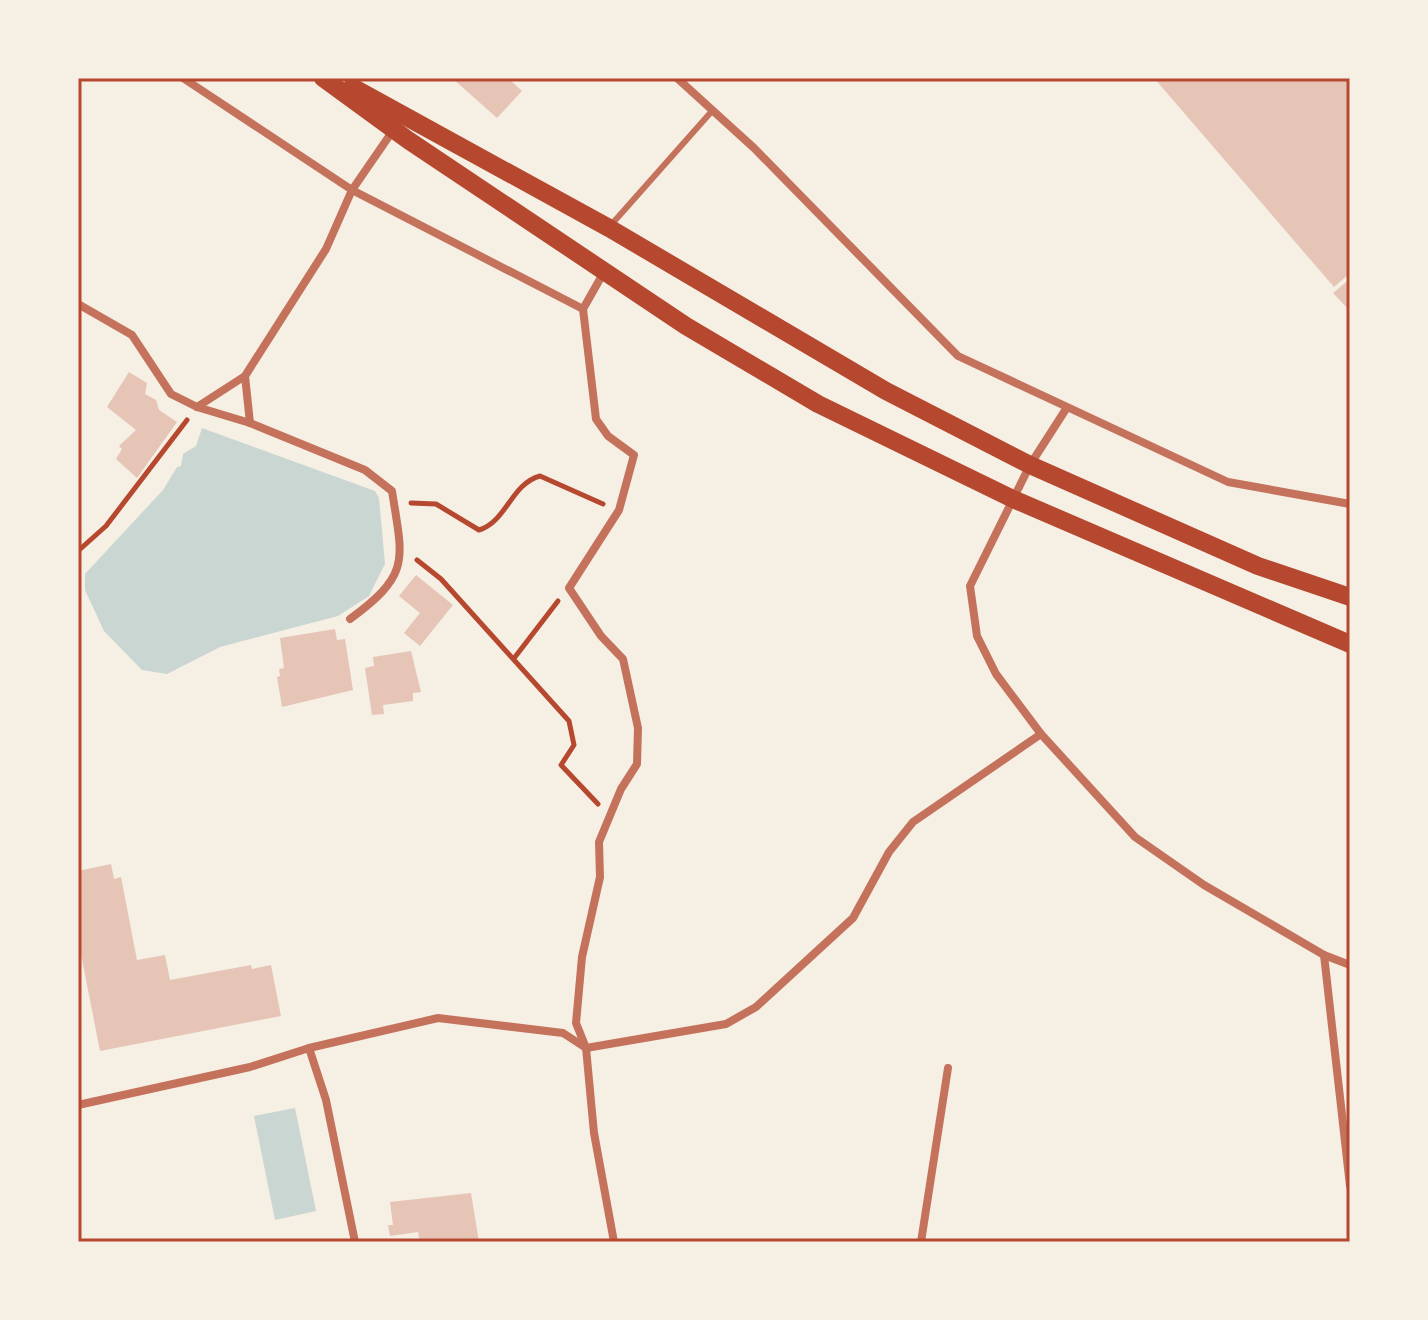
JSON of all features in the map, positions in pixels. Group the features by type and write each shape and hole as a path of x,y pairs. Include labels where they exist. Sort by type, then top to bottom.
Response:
{"main road":[{"path":"323,78 398,122 609,228 886,391 1030,465 1258,566 1350,597"},
{"path":"335,78 604,271 686,326 818,404 1013,499 1350,644"}],"street":[{"path":"183,78 352,190 583,309"},
{"path":"677,78 754,148 958,356 1228,482 1350,504"},
{"path":"197,407 245,376 326,249 352,190 398,122"},
{"path":"604,271 583,309 596,419 608,436 634,455 619,510 569,588 601,636 623,659 638,728 637,764 599,842 600,877 582,957 576,1023 586,1048 594,1133 614,1242"},
{"path":"78,304 132,335 171,394 197,407 250,423 365,470 392,491 401,553 395,578 383,595 350,619"},
{"path":"245,376 250,423"},
{"path":"1066,409 1030,465 970,586 970,610 977,636 996,674 1041,734 1135,837 1204,885 1324,955 1350,965"},
{"path":"78,1105 250,1067 309,1048 438,1018 563,1033 586,1048 726,1024 756,1007 853,918 889,852 913,822 1041,734"},
{"path":"1324,955 1350,1186"},
{"path":"309,1048 326,1100 355,1242"},
{"path":"921,1242 948,1068"}],"lane":[{"path":"609,228 712,111"}],"path":[{"path":"78,551 106,526 197,407"},
{"path":"394,501 436,504 479,530 493,526 528,479 540,476 619,510"},
{"path":"401,553 441,579 515,657 569,721 574,745 561,765 587,789 609,817"},
{"path":"515,657 569,588"}],"shaded area":[{"path":"202,428 375,491 379,498 385,564 369,596 338,616 220,647 167,674 142,670 104,631 85,590 85,574 163,490 177,467 181,466 183,454 196,446"},
{"path":"295,1108 316,1211 275,1220 254,1116"}],"building":[{"path":"452,78 508,78 522,91 497,118"},
{"path":"1154,78 1350,78 1350,273 1334,287"},
{"path":"1350,279 1350,311 1333,293"},
{"path":"129,372 147,383 145,394 156,400 159,410 177,422 137,478 116,459 122,449 119,446 136,430 107,407"},
{"path":"416,575 453,605 420,646 404,633 420,613 399,596"},
{"path":"335,629 337,640 345,639 353,690 282,707 277,677 280,676 279,669 284,668 280,638"},
{"path":"411,651 421,692 413,693 413,701 383,705 384,714 372,715 365,668 374,666 373,657"},
{"path":"111,864 114,879 121,877 137,960 165,955 170,980 251,965 252,969 271,965 281,1016 100,1051 78,939 78,871"},
{"path":"471,1193 479,1242 420,1242 418,1232 390,1236 388,1225 393,1225 390,1202"}]}
